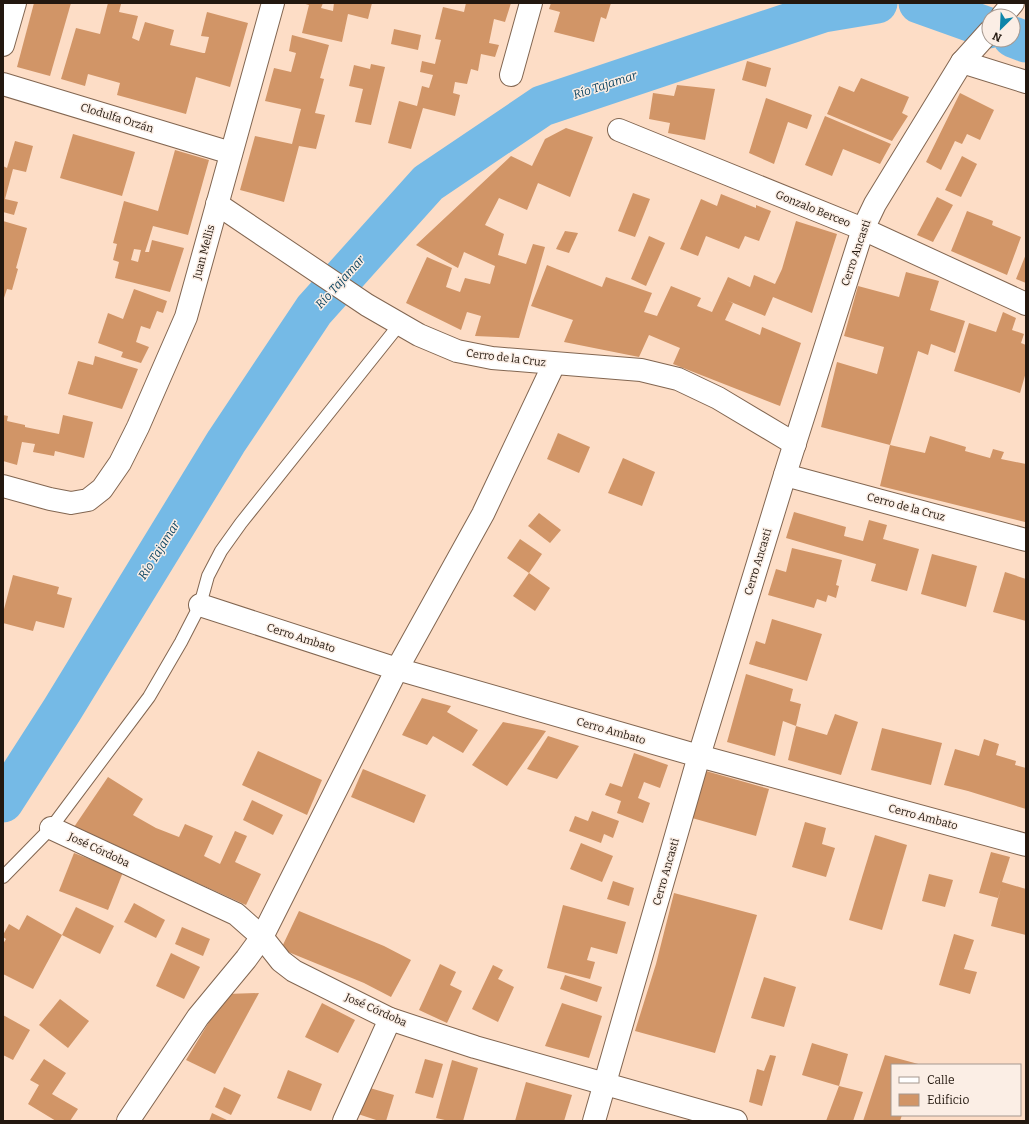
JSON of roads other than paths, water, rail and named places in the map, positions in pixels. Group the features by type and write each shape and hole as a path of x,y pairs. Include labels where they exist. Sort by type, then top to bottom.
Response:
{"street":[{"path":"3,45 14,3"},
{"name":"Juan Mellis","path":"3,486 50,499 71,503 88,500 102,489 120,463 138,427 186,317 273,3"},
{"path":"511,74 531,3"},
{"name":"Cerro Ancasti","path":"594,1121 699,756 785,475 863,229 875,204 962,62 981,41"},
{"path":"962,62 1026,82"},
{"name":"Clodulfa Orzán","path":"3,84 231,153"},
{"name":"Gonzalo Berceo","path":"619,130 863,229 1026,304"},
{"name":"Cerro de la Cruz","path":"217,204 302,262 399,325 457,351 492,358 641,370 678,379 718,398 795,444"},
{"path":"128,1121 198,1017 246,959 262,936 397,669 483,514 554,364"},
{"name":"Cerro de la Cruz","path":"785,475 1026,540"},
{"name":"Cerro Ambato","path":"200,605 397,669 699,756 1026,845"},
{"name":"José Córdoba","path":"51,828 236,914 262,936 281,961 294,971 390,1019 475,1047 736,1121"},
{"path":"344,1121 390,1019"}],"lane":[{"path":"3,878 51,828 149,697 181,642 200,605 208,576 221,551 241,523 399,325"}],"waterway":[{"name":"Río Tajamar","path":"3,802 62,710 226,442 314,310 428,183 542,106 823,12 877,3"},
{"name":"Río Tajamar","path":"919,3 981,25"},
{"name":"Río Tajamar","path":"1021,40 1026,42"}]}
